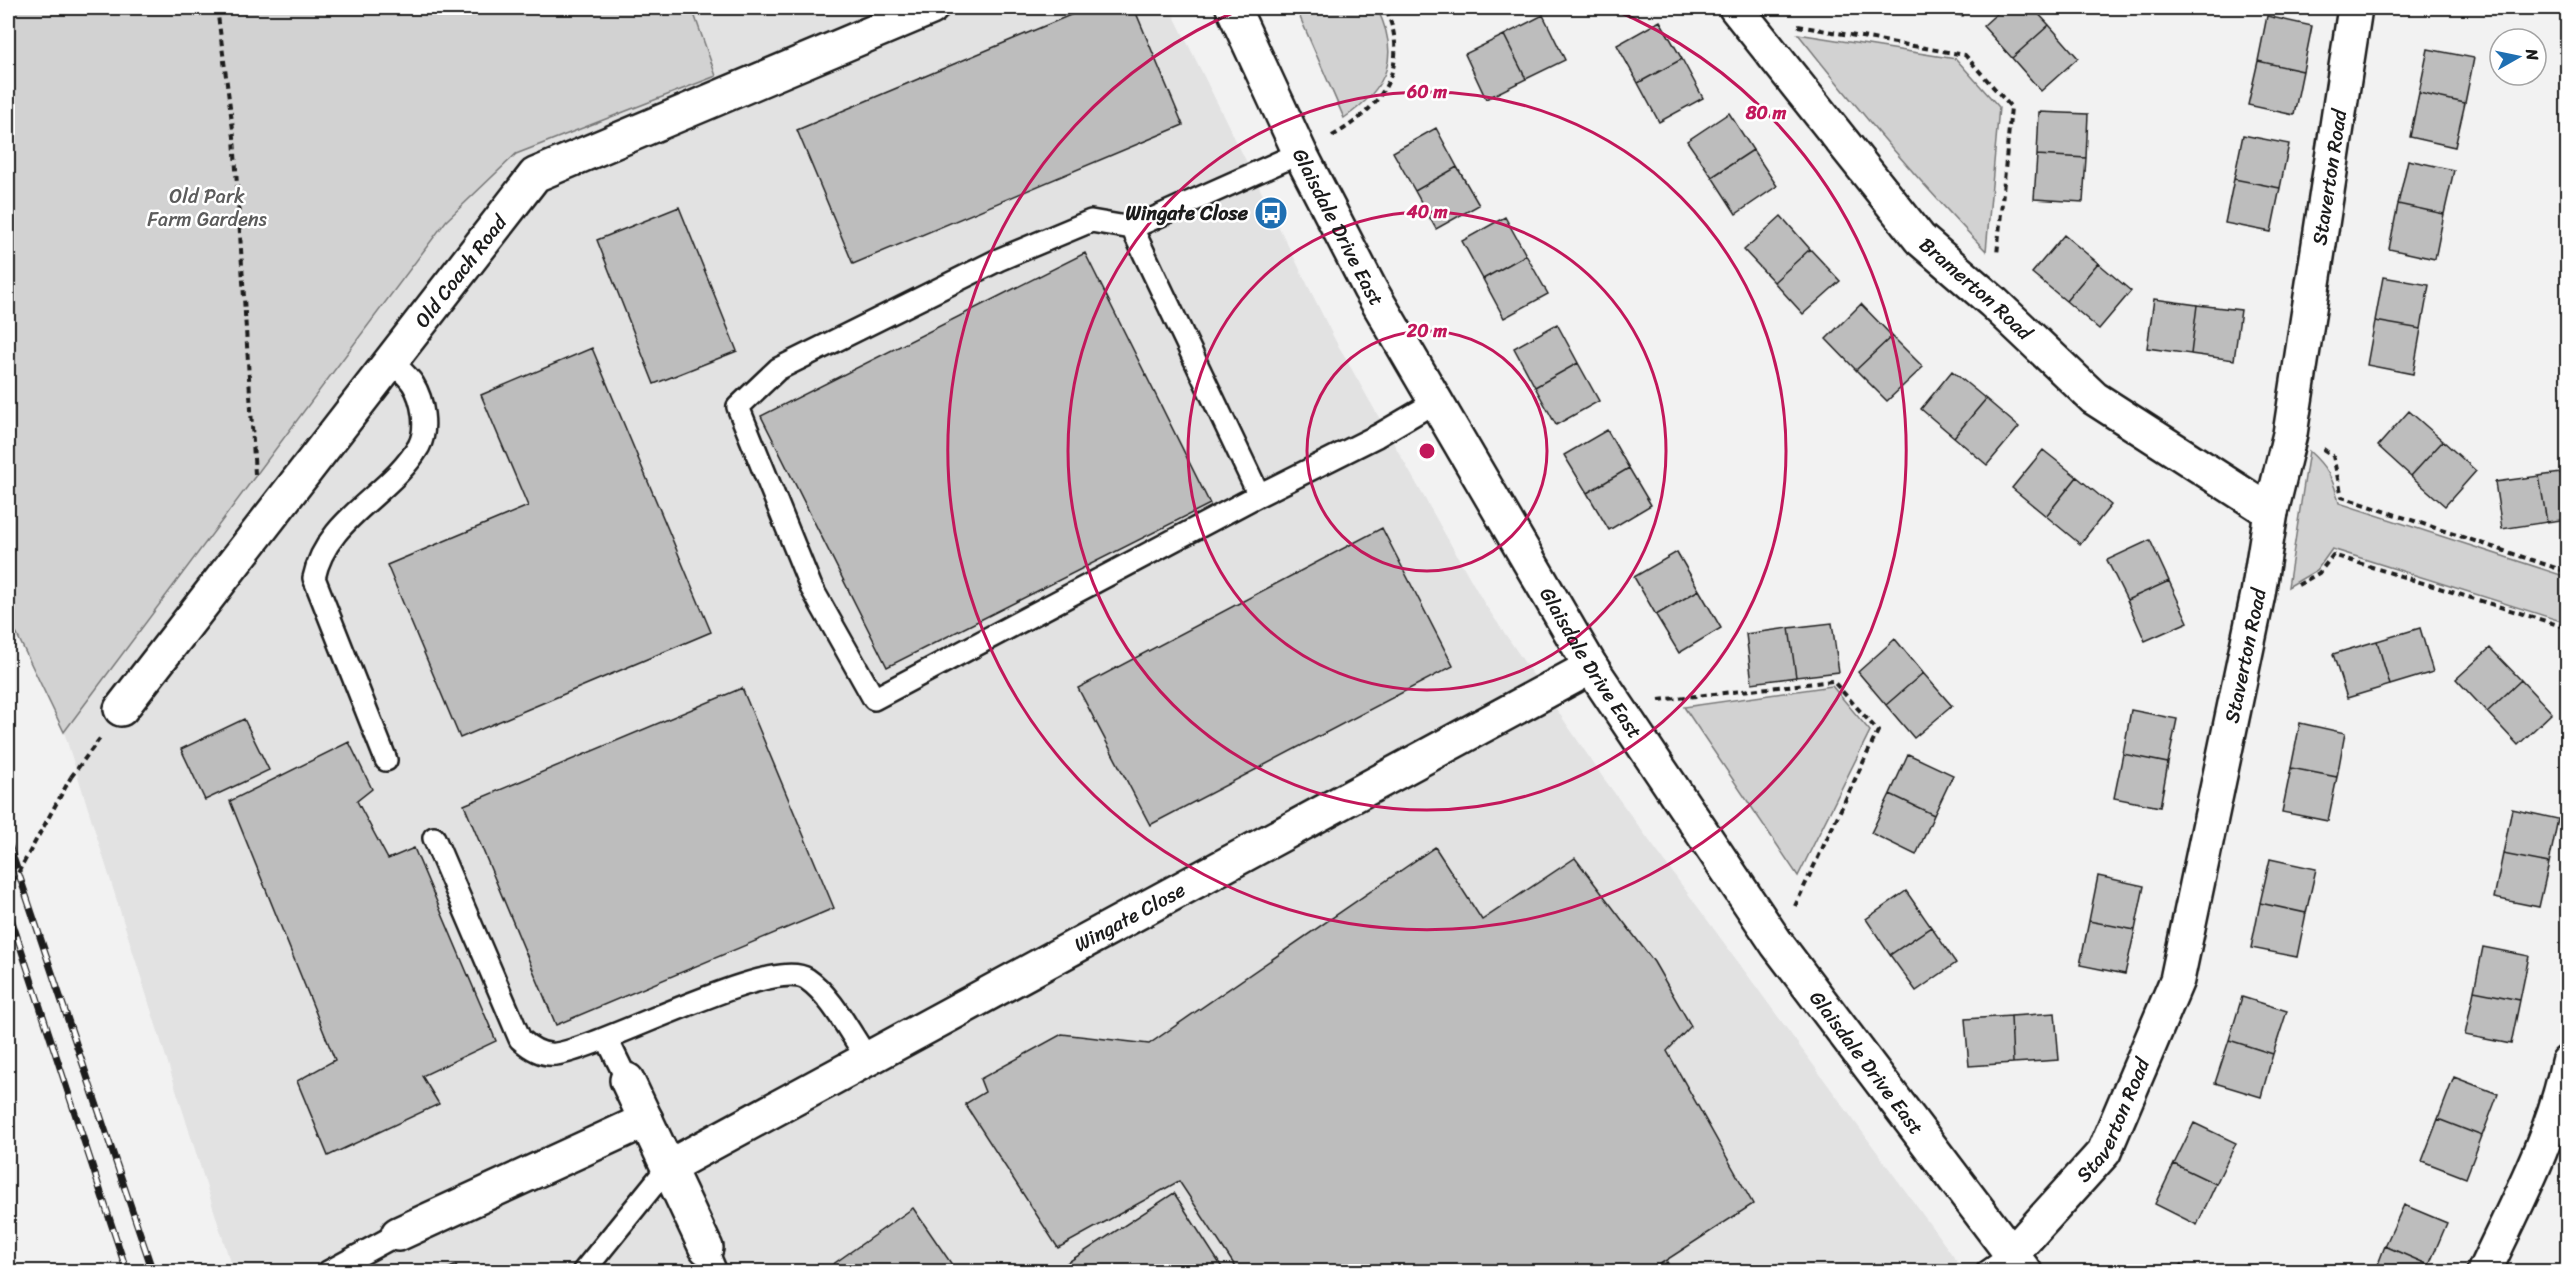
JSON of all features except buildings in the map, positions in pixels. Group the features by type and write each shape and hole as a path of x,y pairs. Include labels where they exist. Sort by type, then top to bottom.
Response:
{"street":[{"name":"Old Coach Road","path":"122,709 535,175 931,8"},
{"name":"Glaisdale Drive East","path":"1233,8 1300,153 1370,289 1591,668 1777,944 2008,1266"},
{"name":"Staverton Road","path":"2008,1266 2104,1152 2177,980 2258,594 2271,512 2290,434 2355,8"},
{"name":"Bramerton Road","path":"1740,14 1920,239 1992,302 2094,398 2271,512"},
{"name":"Wingate Close","path":"668,1167 1591,668"},
{"path":"2484,1272 2520,1196 2560,1100 2568,1062"},
{"path":"627,1080 711,1260"},
{"path":"398,1234 646,1120"}],"lane":[{"path":"1300,153 1132,228 1091,221 998,260 778,369 738,407 811,587 874,699 1259,495 1377,436 1435,402"},
{"path":"1132,228 1259,495"},
{"path":"386,760 314,578 317,562 340,527 406,463 420,444 424,408 413,383 391,361"},
{"path":"434,838 520,1039 533,1050 554,1055 607,1039 739,986 783,976 805,978 822,992 868,1059"},
{"path":"607,1039 627,1080"},
{"path":"583,1272 668,1167"},
{"path":"328,1272 398,1234"}],"path":[{"path":"217,8 234,136 255,476 274,513"},
{"path":"1300,153 1354,124 1380,98 1395,64 1397,39 1385,8 1391,8"},
{"path":"1740,14 1965,54 2012,106 1992,302"},
{"path":"2290,434 2317,443 2332,456 2342,497 2568,572"},
{"path":"2258,594 2284,594 2319,573 2333,555 2568,628"},
{"path":"1616,705 1833,681 1878,731 1777,944"},
{"path":"8,891 71,777 122,709"}],"shaded area":[{"path":"692,8 1170,8 1334,338 1484,603 1602,776 1964,1271 233,1271 64,732 446,221 516,154 716,76"}],"green space":[{"name":"Old Park Farm Gardens","path":"8,8 692,8 716,76 516,154 446,221 64,732 8,616"},
{"path":"1296,8 1377,8 1388,42 1389,56 1386,70 1371,95 1344,118"},
{"path":"1798,34 1956,59 1999,107 1986,251 1889,145"},
{"path":"2309,451 2329,474 2339,503 2567,577 2567,623 2332,549 2317,570 2288,587"},
{"path":"1832,686 1870,731 1798,876 1684,707"}],"railway":[{"path":"8,842 153,1272"},
{"path":"8,909 127,1272"}],"place":[{"name":"Wingate Close","path":"1271,213"}]}
